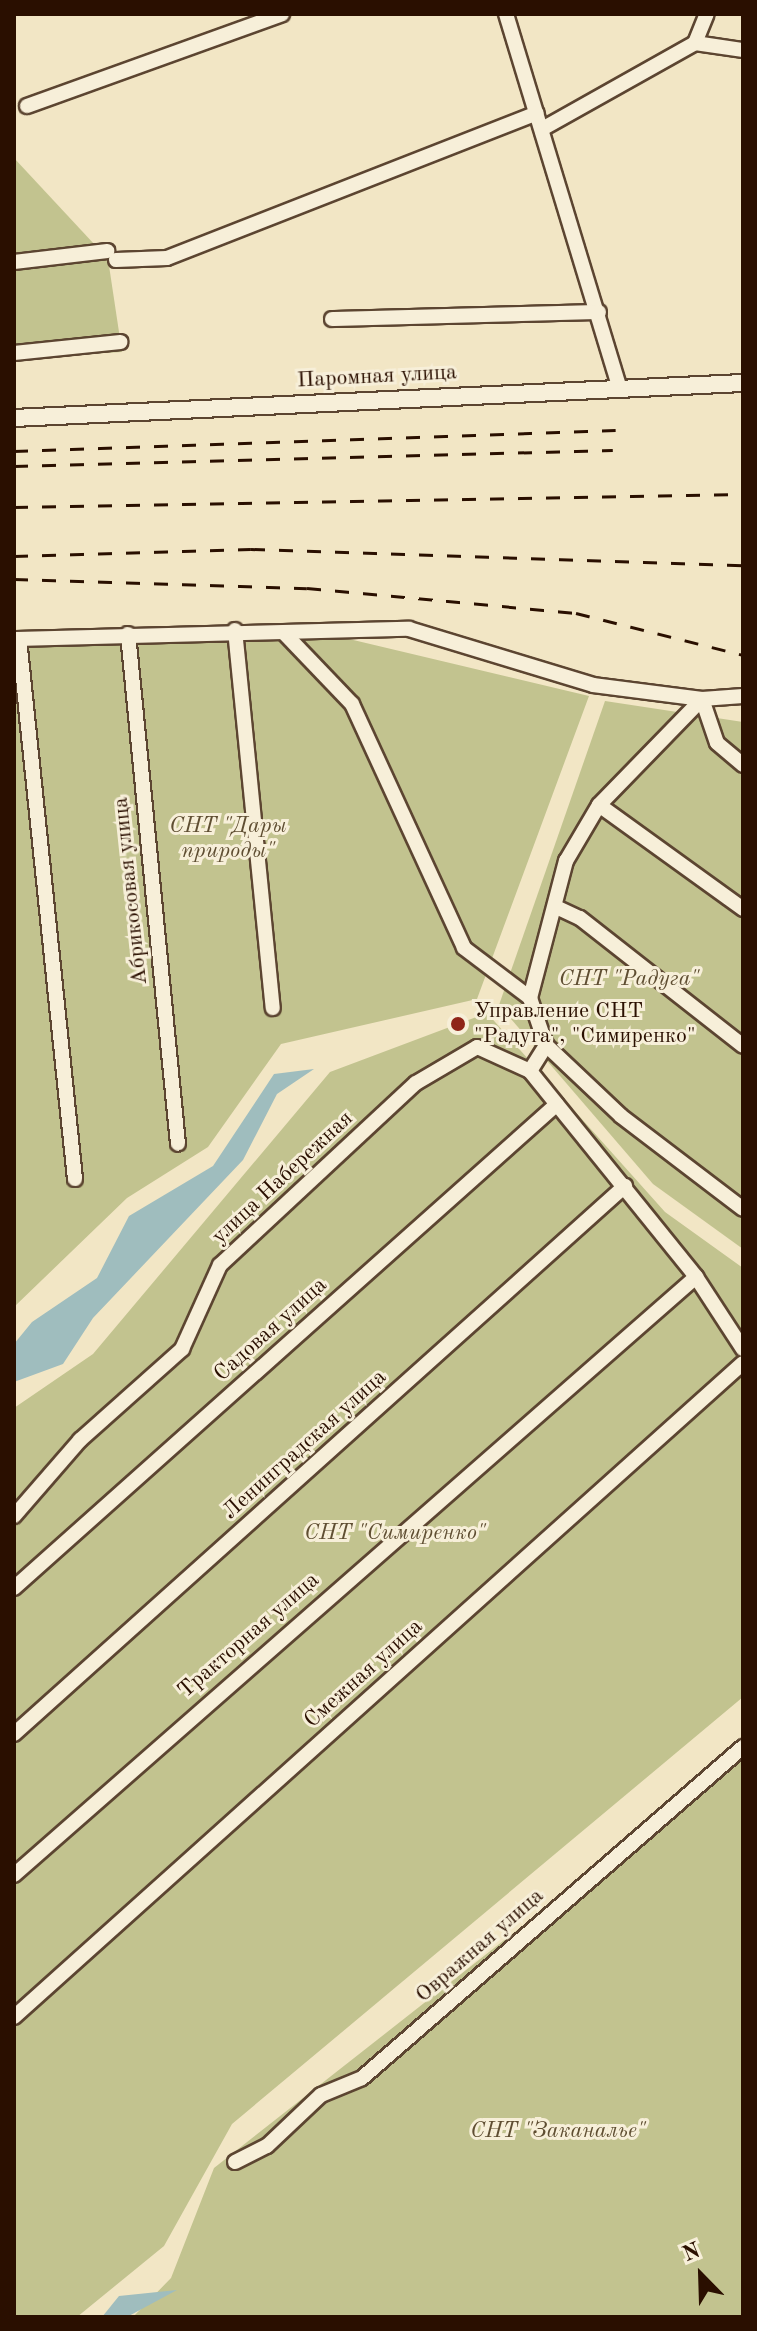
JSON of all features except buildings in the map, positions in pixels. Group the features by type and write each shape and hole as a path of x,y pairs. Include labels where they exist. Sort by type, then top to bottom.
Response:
{"street":[{"path":"27,106 282,14"},
{"path":"506,14 619,385"},
{"path":"695,43 707,14"},
{"path":"542,129 695,43 743,50"},
{"path":"14,262 111,255 167,258 537,113"},
{"path":"332,319 599,312"},
{"path":"14,353 120,342"},
{"name":"Паромная улица","path":"14,418 619,385 743,383"},
{"path":"75,1179 16,639 235,630 284,633 409,629 593,685 702,699 743,696"},
{"path":"235,630 273,1008"},
{"path":"284,633 352,704 464,948 530,998 546,1045 621,1116 743,1209"},
{"name":"Абрикосовая улица","path":"128,634 178,1144"},
{"path":"702,699 717,743 743,765"},
{"path":"530,998 566,861 599,805 702,699"},
{"path":"599,805 743,909"},
{"path":"556,907 743,1046"},
{"path":"546,1045 530,1071 696,1277 743,1349"},
{"name":"улица Набережная","path":"14,1516 80,1440 182,1349 220,1265 416,1083 477,1047 530,1071"},
{"name":"Садовая улица","path":"14,1588 557,1104"},
{"name":"Ленинградская улица","path":"14,1734 625,1186"},
{"name":"Тракторная улица","path":"14,1875 696,1277"},
{"name":"Смежная улица","path":"14,2017 743,1363"},
{"name":"Овражная улица","path":"235,2162 267,2146 321,2095 362,2078 743,1747"}],"green space":[{"path":"14,158 108,259 122,352 14,358"},
{"name":"СНТ \"Дары природы\"","path":"286,624 589,696 477,999 281,1044 208,1147 127,1198 14,1307 14,630"},
{"name":"СНТ \"Радуга\"","path":"605,701 743,722 743,1249 653,1184 499,1005"},
{"name":"СНТ \"Симиренко\"","path":"487,1013 665,1212 743,1268 743,1697 232,2124 164,2246 77,2317 14,2317 14,1408 93,1354 330,1072"},
{"name":"СНТ \"Заканалье\"","path":"743,1740 743,2317 133,2317 171,2278 214,2168 591,1872"}],"water":[{"path":"314,1069 277,1094 243,1160 93,1318 63,1364 14,1382 14,1344 32,1322 97,1278 129,1216 213,1166 274,1074"},
{"path":"177,2290 127,2317 102,2317 119,2296"}],"railway":[{"path":"14,451 616,430"},
{"path":"14,466 613,450"},
{"path":"14,507 743,494"},
{"path":"14,556 251,549 743,565"},
{"path":"14,579 307,588 576,613 743,655"}],"place":[{"name":"Управление СНТ \"Радуга\", \"Симиренко\"","path":"458,1024"}]}
